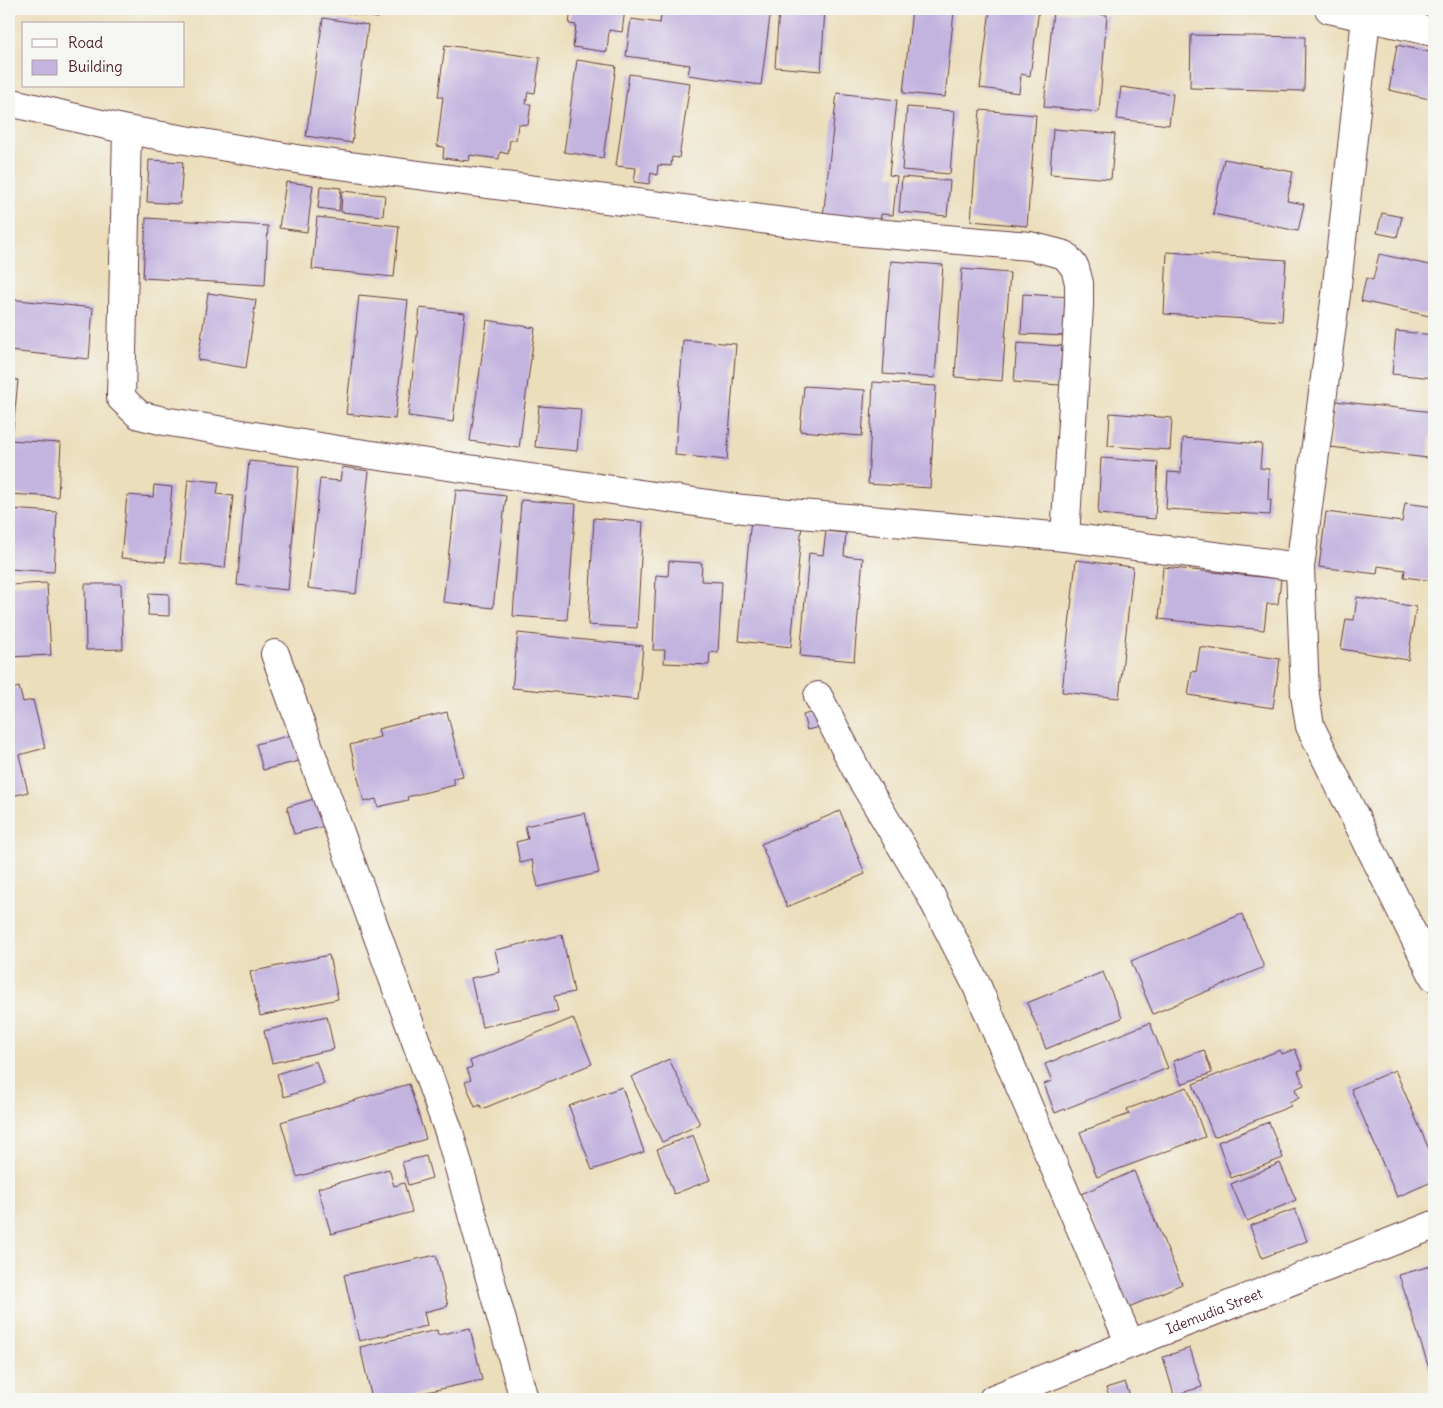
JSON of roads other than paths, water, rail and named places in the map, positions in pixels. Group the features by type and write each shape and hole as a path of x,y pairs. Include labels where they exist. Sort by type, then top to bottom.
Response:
{"street":[{"path":"1329,9 1367,13 1434,32"},
{"path":"1367,13 1336,294 1300,567 1306,695 1310,726 1434,977"},
{"path":"9,102 127,130 302,160 862,232 1030,246 1065,255 1075,268 1079,283 1079,306 1065,537"},
{"path":"127,130 121,398 139,415 164,421 338,450 743,509 1065,537 1300,567"},
{"path":"275,654 449,1132 524,1399"},
{"path":"818,696 859,774 929,892 976,984 1130,1344"},
{"name":"Idemudia Street","path":"993,1399 1434,1225"}]}
